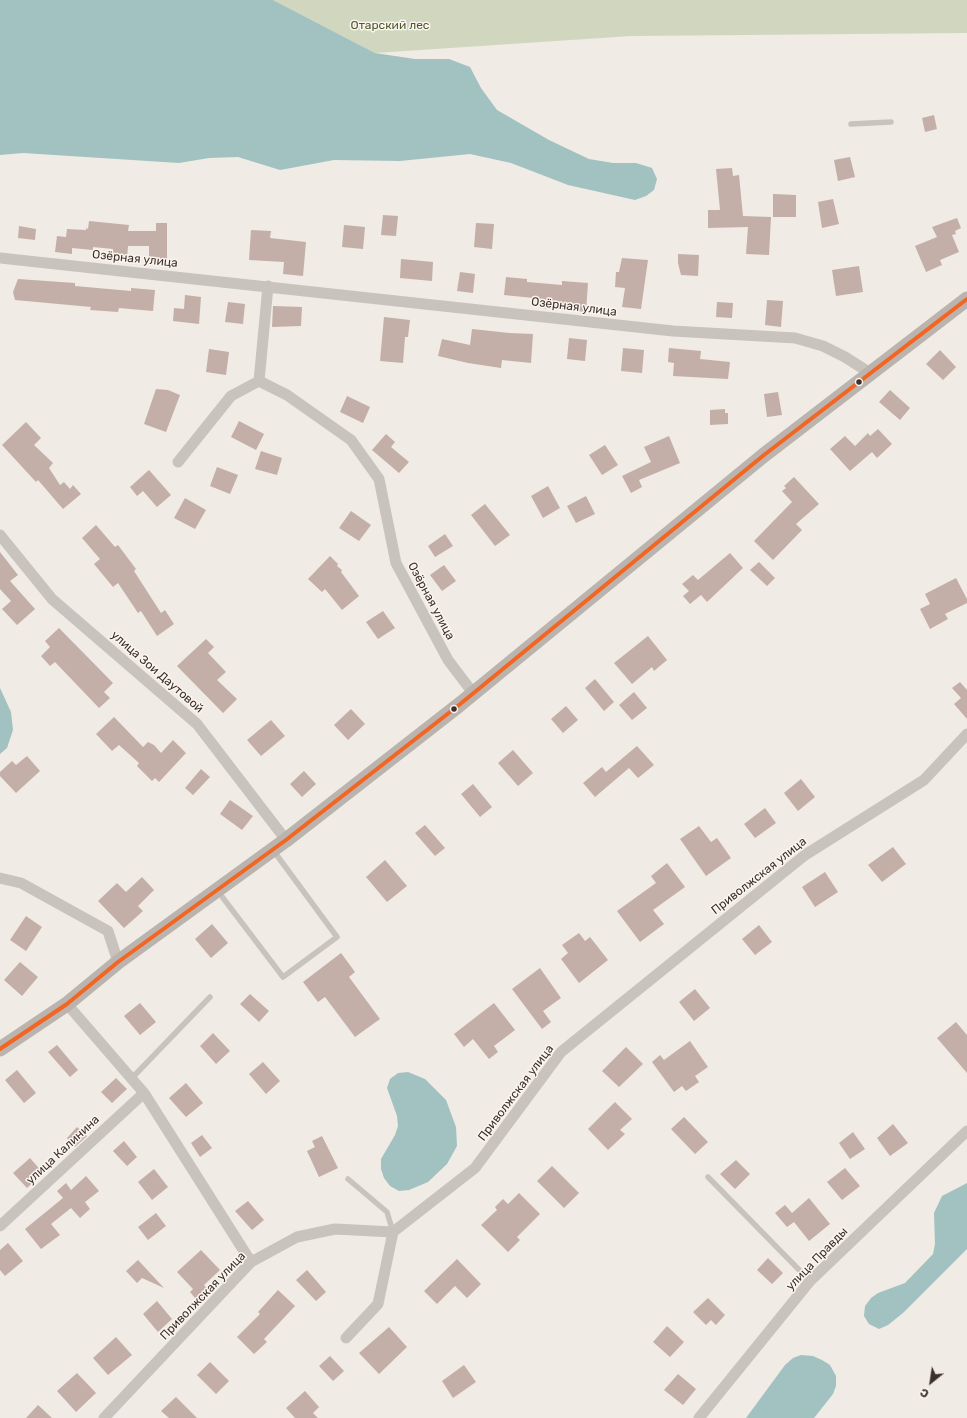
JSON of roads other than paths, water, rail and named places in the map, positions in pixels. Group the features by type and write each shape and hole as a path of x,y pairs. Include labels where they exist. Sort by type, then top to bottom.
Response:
{"street":[{"name":"Озёрная улица","path":"0,258 673,331 795,338 823,346 845,357 870,373"},
{"path":"178,462 231,396 258,381 268,286"},
{"path":"0,1049 67,1004 118,962 286,840 473,693 764,455 967,299"},
{"name":"Озёрная улица","path":"258,381 287,395 351,440 379,479 396,563 448,660 473,693"},
{"name":"улица Зои Даутовой","path":"0,535 52,599 197,724 286,840"},
{"name":"Приволжская улица","path":"104,1418 251,1262 298,1237 335,1228 393,1232 475,1168 561,1052 805,855 924,780 967,734"},
{"path":"0,878 21,883 108,931 118,962"},
{"path":"67,1004 144,1093 251,1262"},
{"name":"улица Калинина","path":"0,1226 144,1093"},
{"name":"улица Правды","path":"699,1418 810,1281 967,1131"},
{"path":"346,1338 378,1304 393,1232"}],"lane":[{"path":"851,124 891,122"},
{"path":"217,890 283,977 337,937 273,849"},
{"path":"132,1078 210,997"},
{"path":"708,1177 810,1281"},
{"path":"348,1179 387,1212 393,1232"}],"water":[{"path":"0,0 273,0 375,53 415,59 449,59 470,67 481,88 497,110 549,140 589,159 613,163 636,163 652,168 657,179 654,190 646,196 635,200 568,185 511,163 470,154 400,161 334,160 280,170 238,157 209,158 179,163 23,153 0,155"},
{"path":"0,688 11,712 13,730 7,748 0,754"},
{"path":"408,1072 425,1079 446,1100 456,1127 457,1146 447,1164 428,1182 409,1190 399,1191 390,1186 384,1178 381,1169 381,1159 395,1135 398,1126 397,1116 387,1088 390,1079 398,1073"},
{"path":"967,1183 967,1249 903,1313 888,1325 879,1329 869,1324 864,1316 865,1306 871,1298 878,1293 905,1283 933,1254 935,1244 934,1213 942,1196"},
{"path":"801,1355 813,1356 822,1360 830,1365 836,1376 836,1386 833,1394 814,1418 746,1418 785,1365 793,1358"}],"park label":[{"name":"Отарский лес","path":"390,26"}]}
